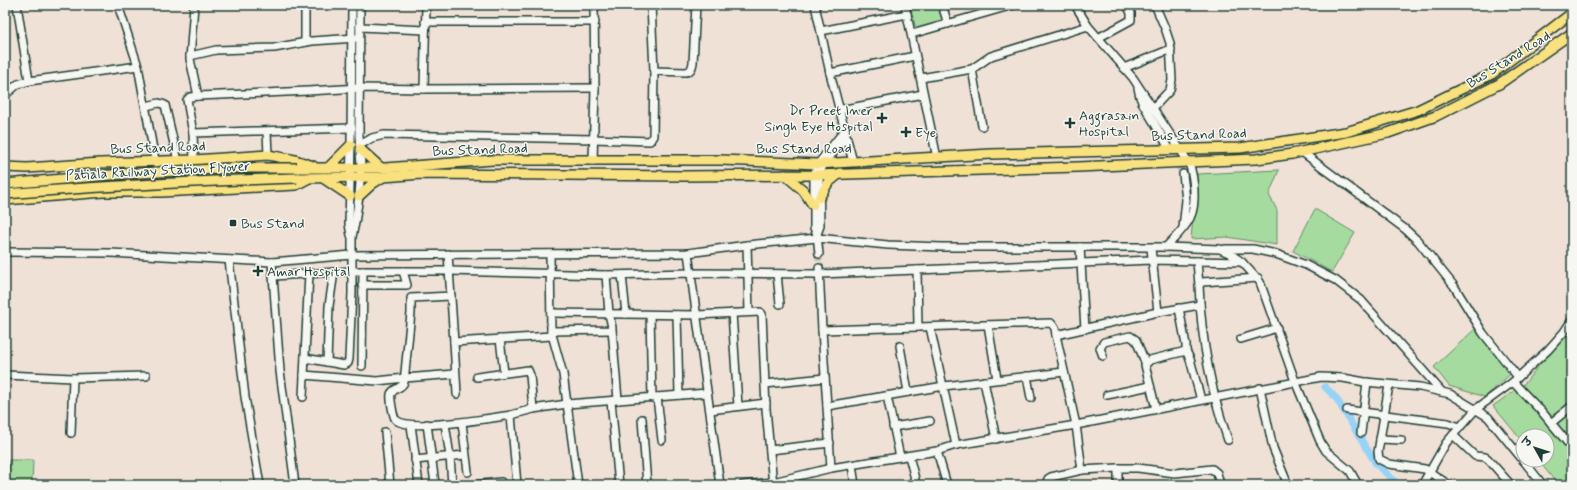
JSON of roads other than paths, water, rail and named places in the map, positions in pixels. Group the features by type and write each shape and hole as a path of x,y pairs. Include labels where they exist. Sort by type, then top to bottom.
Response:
{"main road":[{"name":"Bus Stand Road","path":"5,167 27,168 101,163 156,162 268,156 295,160 316,168 380,167 493,160 713,160 821,164 991,154 1240,148 1289,142 1346,132 1418,110 1492,74 1572,13"},
{"name":"Bus Stand Road","path":"5,200 104,192 161,192 296,185 312,177 383,177 421,174 685,176 785,175 1189,163 1256,159 1302,152 1388,133 1436,116 1499,84 1572,33"},
{"path":"329,167 357,146 380,167"},
{"name":"Patiala Railway Station Flyover","path":"5,184 122,174 233,168 316,168"},
{"path":"785,175 816,202 828,184 840,173"},
{"name":"Patiala Railway Station Flyover","path":"5,194 90,187 312,177"},
{"path":"322,177 354,196 383,177"}],"street":[{"path":"17,5 29,80"},
{"path":"118,5 138,66 161,192"},
{"path":"194,5 190,64 198,96"},
{"path":"305,5 305,42"},
{"path":"352,5 357,146 350,167 350,177 354,196"},
{"path":"305,358 344,365 348,363 349,359 352,237 349,224 361,167 352,128 360,38 360,5"},
{"path":"424,90 426,5"},
{"path":"593,161 595,88 594,5"},
{"path":"357,146 377,136 384,135 594,139 647,142 652,139 654,71 651,5"},
{"path":"654,71 690,71 693,63 696,5"},
{"path":"815,5 830,73 853,162"},
{"path":"905,5 937,158"},
{"path":"942,5 948,24"},
{"path":"912,34 948,24 988,8 1013,5"},
{"path":"1075,5 1088,26 1124,68 1138,87 1189,163 1194,180 1192,212 1183,228 1166,247"},
{"path":"1098,38 1132,20 1131,13 1127,5"},
{"path":"1152,108 1167,94 1171,85 1171,50 1165,28 1155,5"},
{"path":"821,31 907,14"},
{"path":"425,22 595,22"},
{"path":"921,78 972,69 991,56 1088,26"},
{"path":"360,27 425,30"},
{"path":"190,56 216,50 274,48 305,42 360,38"},
{"path":"1124,68 1171,50"},
{"path":"830,73 915,56"},
{"path":"5,95 18,84 29,80 138,66"},
{"path":"972,69 982,126"},
{"path":"1138,87 1139,95 1143,104 1169,148"},
{"path":"194,160 193,133 187,99 190,97 356,88 424,90 595,88"},
{"path":"840,110 923,94"},
{"path":"146,106 159,103 164,105 178,161"},
{"path":"193,133 268,132 352,128"},
{"path":"268,132 268,156"},
{"path":"819,254 817,236 820,226 816,202 816,174 821,164 845,134"},
{"path":"1302,152 1405,229 1418,241 1454,286 1483,333 1516,380 1572,448"},
{"path":"1183,174 1186,200 1183,228"},
{"path":"5,252 111,253 272,262 352,255 688,253 817,236 888,244 942,247 1166,247 1261,250 1306,265 1335,280 1364,304 1442,392"},
{"path":"747,245 749,312"},
{"path":"1080,247 1085,330"},
{"path":"1151,248 1158,312"},
{"path":"1220,249 1242,262 1258,278 1263,287 1295,381 1320,441 1326,451 1350,470 1358,485"},
{"path":"688,253 720,485"},
{"path":"448,254 457,394"},
{"path":"550,254 551,333 563,374 578,485"},
{"path":"229,260 245,398 260,485"},
{"path":"274,276 352,271 449,271 606,275 690,272 777,274 820,271 916,270 1152,260 1242,262"},
{"path":"1197,261 1200,305 1206,350 1218,409 1228,440"},
{"path":"272,262 280,371 295,485"},
{"path":"916,270 918,327"},
{"path":"362,271 362,366"},
{"path":"362,285 407,285 403,271"},
{"path":"820,271 822,330 831,468"},
{"path":"327,362 329,306 334,272"},
{"path":"303,397 310,274"},
{"path":"777,274 780,304"},
{"path":"606,275 609,314 612,329 614,401 619,485"},
{"path":"622,275 626,314"},
{"path":"1199,285 1202,282 1258,278"},
{"path":"451,296 411,298 411,313 404,385 395,389 392,393 391,399 395,420 411,424 462,423 567,404 707,393"},
{"path":"1056,335 1085,330 1158,312 1200,305"},
{"path":"1178,308 1186,351 1190,359 1201,400"},
{"path":"551,313 696,315 760,312 762,314 766,403 773,484"},
{"path":"732,313 738,406"},
{"path":"650,315 654,397 662,440"},
{"path":"677,315 679,395"},
{"path":"1422,485 1437,456 1476,409 1516,380 1555,343 1572,320"},
{"path":"822,330 1051,323 1055,328 1076,425 1082,470"},
{"path":"988,325 997,379"},
{"path":"930,327 956,445"},
{"path":"1241,339 1277,328"},
{"path":"454,342 500,339 551,333 607,331 612,329"},
{"path":"1103,356 1100,348 1104,342 1130,336 1136,340 1146,362 1145,368 1156,409"},
{"path":"500,339 504,373"},
{"path":"900,346 908,392"},
{"path":"1146,362 1186,351"},
{"path":"477,377 526,370 530,372 533,409"},
{"path":"827,406 944,386 1064,372"},
{"path":"5,374 73,378 146,376"},
{"path":"304,374 370,381 455,374"},
{"path":"1027,376 1031,398"},
{"path":"743,485 773,484 831,468 909,456 937,451 956,445 1076,425 1295,381 1333,377 1389,385 1420,387 1442,392 1458,398 1488,417 1515,450"},
{"path":"71,433 73,378"},
{"path":"765,384 825,378"},
{"path":"984,381 996,439"},
{"path":"1361,433 1367,382"},
{"path":"1389,385 1378,458 1380,461 1425,469 1449,485"},
{"path":"1107,395 1150,386"},
{"path":"1260,388 1273,448 1288,485"},
{"path":"887,396 900,457"},
{"path":"710,410 766,403"},
{"path":"1551,423 1572,406"},
{"path":"1348,410 1448,422 1460,427"},
{"path":"511,415 518,485"},
{"path":"642,419 647,485"},
{"path":"893,427 930,421"},
{"path":"462,423 468,472"},
{"path":"411,424 419,485"},
{"path":"427,424 435,484"},
{"path":"445,424 450,456 452,485"},
{"path":"385,432 390,485"},
{"path":"1453,435 1475,456 1485,457 1488,459 1511,485"},
{"path":"1380,439 1401,440"},
{"path":"770,450 830,443"},
{"path":"937,451 946,485"},
{"path":"415,460 465,455"},
{"path":"909,456 915,479 910,485"},
{"path":"852,465 855,485"},
{"path":"1118,468 1118,485"},
{"path":"1046,485 1048,479 1051,477 1082,470 1118,468 1138,468 1175,473 1212,469 1217,473 1220,485"},
{"path":"1529,468 1543,485"},
{"path":"800,477 801,485"},
{"path":"474,485 502,482"}],"waterway":[{"path":"1325,387 1336,398 1376,464 1399,485"}],"tunnel":[{"path":"1169,148 1183,174"},
{"path":"819,254 819,268"}],"place":[{"name":"Dr Preet Iner Singh Eye Hospital","path":"882,118"},
{"name":"Aggrasain Hospital","path":"1070,123"},
{"name":"Eye","path":"906,132"},
{"name":"Bus Stand","path":"233,223"},
{"name":"Amar Hospital","path":"258,271"}]}
